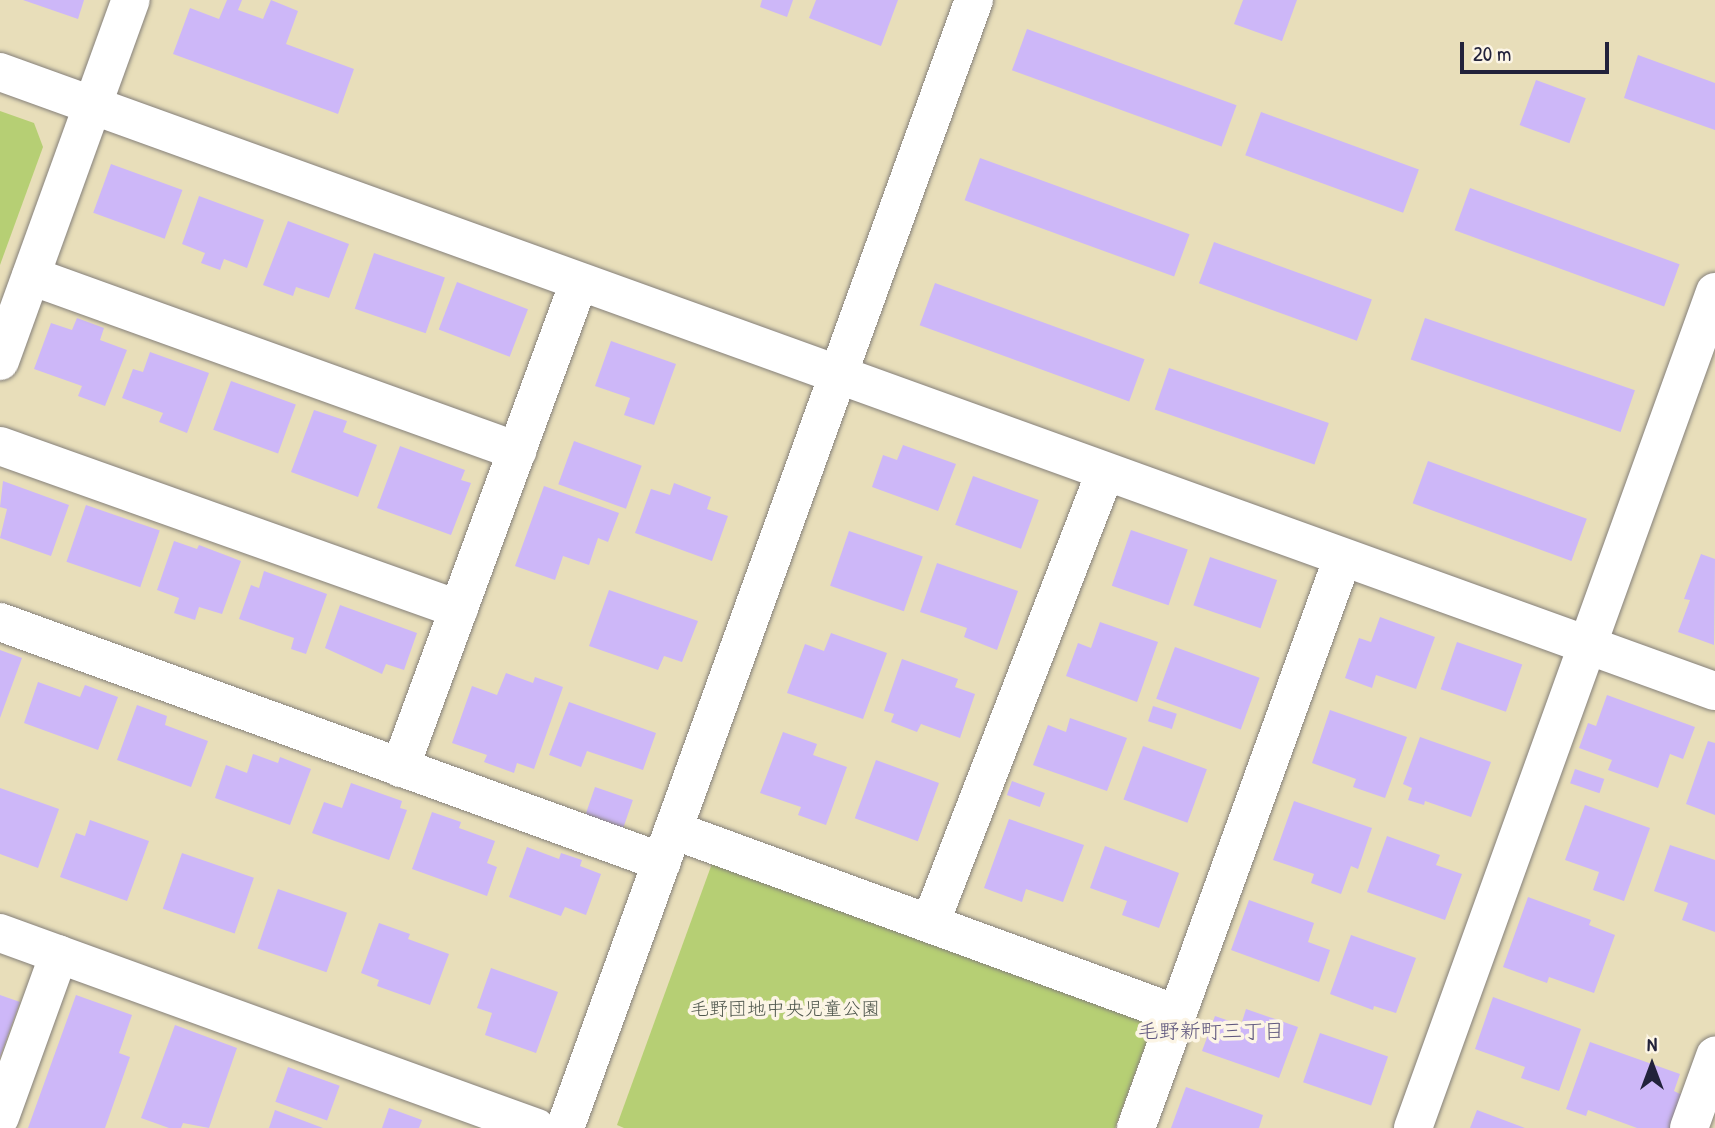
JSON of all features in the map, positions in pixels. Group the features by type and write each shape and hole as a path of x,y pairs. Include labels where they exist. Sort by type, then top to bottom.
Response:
{"street":[{"path":"0,361 131,0"},
{"path":"565,1128 974,0"},
{"path":"0,72 1715,691"},
{"path":"31,276 517,451"},
{"path":"400,768 579,282"},
{"path":"1413,1128 1715,292"},
{"path":"0,446 459,609"},
{"path":"930,924 1105,471"},
{"path":"1136,1128 1343,557"},
{"path":"0,622 400,768 930,924 1177,1014"},
{"path":"0,933 537,1128"},
{"path":"0,1117 59,954"},
{"path":"1689,1128 1715,1056"}],"green space":[{"path":"0,111 34,123 43,147 0,265"},
{"name":"毛野団地中央児童公園","path":"714,858 1142,1013 1151,1030 1115,1128 624,1128 617,1125"}],"building":[{"path":"23,0 84,0 78,19"},
{"path":"227,0 242,0 238,10 263,19 271,0 298,11 286,44 354,69 338,114 173,54 190,8 219,19"},
{"path":"762,0 793,0 787,17 760,7"},
{"path":"816,0 898,0 881,46 809,18"},
{"path":"1243,0 1297,0 1282,41 1234,24"},
{"path":"1027,29 1237,105 1222,147 1012,70"},
{"path":"1638,55 1715,83 1715,130 1624,98"},
{"path":"1536,80 1586,98 1569,143 1520,125"},
{"path":"1261,112 1419,169 1403,213 1245,155"},
{"path":"980,158 1190,234 1174,277 965,200"},
{"path":"111,164 182,190 165,239 93,213"},
{"path":"1470,188 1680,264 1664,307 1455,230"},
{"path":"199,196 264,220 247,268 224,259 220,270 201,263 205,253 182,244"},
{"path":"288,221 349,244 329,298 296,287 293,296 263,285"},
{"path":"1214,242 1372,299 1357,341 1199,283"},
{"path":"374,253 445,277 426,333 355,309"},
{"path":"457,282 528,309 510,357 439,330"},
{"path":"935,283 1145,359 1129,402 920,325"},
{"path":"77,318 104,328 100,340 127,350 105,406 78,396 82,386 34,369 51,323 72,330"},
{"path":"1425,318 1635,390 1621,432 1411,360"},
{"path":"611,341 676,364 654,425 624,415 630,398 595,386"},
{"path":"150,352 209,373 187,433 159,422 163,413 122,398 133,369 143,372"},
{"path":"1169,368 1329,423 1314,465 1155,410"},
{"path":"231,381 296,405 278,453 213,430"},
{"path":"314,410 347,421 343,432 377,445 358,497 291,472"},
{"path":"574,441 642,466 626,509 558,484"},
{"path":"903,445 956,464 938,511 872,487 883,455 897,460"},
{"path":"400,446 465,470 461,480 471,483 451,535 377,508"},
{"path":"1428,461 1587,519 1571,561 1413,503"},
{"path":"973,476 1039,500 1021,549 955,525"},
{"path":"3,481 69,505 51,556 0,538 7,509 0,507"},
{"path":"674,483 711,497 707,509 728,516 712,561 635,533 651,489 670,495"},
{"path":"544,486 619,513 608,542 598,538 589,565 563,556 555,580 515,566"},
{"path":"86,505 160,530 140,587 66,562"},
{"path":"1131,530 1188,550 1169,605 1112,586"},
{"path":"849,531 923,556 904,611 830,586"},
{"path":"174,541 197,549 199,545 241,561 222,614 199,607 195,620 174,613 179,598 157,590"},
{"path":"1701,554 1715,559 1714,645 1678,632 1690,600 1684,599"},
{"path":"1210,557 1277,580 1261,628 1193,605"},
{"path":"937,563 1018,591 997,650 964,637 967,628 920,612"},
{"path":"264,571 327,594 306,654 291,649 294,638 239,619 251,585 259,588"},
{"path":"609,590 698,621 682,662 664,656 658,670 589,646"},
{"path":"340,605 417,633 404,670 386,664 382,674 325,648"},
{"path":"1380,617 1435,637 1416,689 1376,675 1372,688 1345,678 1359,638 1371,642"},
{"path":"1100,622 1158,642 1137,702 1066,676 1078,643 1091,648"},
{"path":"831,633 887,653 863,719 787,693 805,644 824,651"},
{"path":"1457,642 1522,664 1506,712 1441,689"},
{"path":"1175,647 1260,678 1241,729 1156,699"},
{"path":"0,650 22,658 0,718"},
{"path":"902,659 958,679 955,687 975,694 960,738 921,724 917,732 891,722 894,714 884,711"},
{"path":"506,673 533,683 535,677 563,687 534,769 517,763 514,773 484,762 487,755 452,743 472,686 497,695"},
{"path":"38,682 80,697 85,685 118,697 98,750 24,723"},
{"path":"1607,695 1695,727 1683,759 1670,754 1658,788 1608,770 1612,760 1579,748 1588,723 1596,726"},
{"path":"569,702 656,733 643,770 587,751 581,767 549,755"},
{"path":"137,705 167,716 165,725 208,741 191,787 117,760"},
{"path":"1153,706 1177,714 1172,729 1148,721"},
{"path":"1330,710 1407,737 1385,798 1353,787 1356,779 1312,763"},
{"path":"1070,718 1127,738 1107,791 1033,765 1048,725 1066,732"},
{"path":"783,732 817,744 813,755 847,767 826,825 798,815 801,807 760,793"},
{"path":"1420,737 1491,762 1471,817 1425,801 1424,805 1408,800 1412,788 1403,784"},
{"path":"1708,741 1715,743 1715,815 1686,804"},
{"path":"1143,746 1207,769 1187,823 1124,800"},
{"path":"253,754 278,763 280,757 311,769 290,825 215,798 226,765 247,773"},
{"path":"876,760 939,783 918,841 855,818"},
{"path":"1575,769 1604,779 1599,793 1570,783"},
{"path":"1012,781 1045,793 1040,807 1007,795"},
{"path":"351,783 402,801 400,808 407,810 389,860 312,833 324,802 342,808"},
{"path":"595,787 633,800 622,832 584,819"},
{"path":"0,788 59,809 38,868 0,854"},
{"path":"1294,801 1372,828 1358,869 1351,866 1341,894 1311,883 1314,874 1273,860"},
{"path":"1585,805 1650,828 1624,901 1593,890 1599,872 1565,860"},
{"path":"432,812 461,822 459,828 495,841 487,863 497,867 487,896 412,869"},
{"path":"1009,819 1084,845 1063,902 1026,889 1022,902 984,888"},
{"path":"90,820 149,841 127,901 60,877 76,833 85,836"},
{"path":"1387,836 1440,855 1436,865 1462,874 1445,920 1367,892"},
{"path":"1670,845 1715,860 1715,932 1682,920 1688,903 1654,891"},
{"path":"1105,846 1179,873 1159,928 1122,915 1127,901 1090,888"},
{"path":"527,847 559,859 561,853 582,860 580,866 601,874 586,915 565,907 561,916 509,897"},
{"path":"182,853 254,878 235,934 163,909"},
{"path":"278,889 347,913 327,972 257,949"},
{"path":"1528,897 1591,920 1589,925 1615,935 1594,993 1549,977 1547,983 1503,967"},
{"path":"1249,900 1314,923 1308,942 1330,950 1319,982 1231,950"},
{"path":"379,923 410,934 408,939 449,954 430,1005 377,986 379,980 361,973"},
{"path":"1351,935 1416,958 1396,1013 1374,1006 1373,1010 1330,994"},
{"path":"491,968 558,992 536,1053 485,1035 492,1013 477,1008"},
{"path":"0,995 20,1002 0,1057"},
{"path":"76,995 132,1015 119,1053 130,1057 105,1128 28,1128"},
{"path":"1493,997 1581,1029 1559,1091 1521,1078 1525,1067 1475,1049"},
{"path":"1246,1009 1298,1027 1279,1078 1202,1051 1215,1016 1241,1025"},
{"path":"175,1025 237,1048 209,1128 183,1123 181,1128 169,1128 141,1118"},
{"path":"1320,1033 1388,1056 1371,1106 1303,1082"},
{"path":"1590,1042 1680,1074 1674,1091 1682,1095 1670,1128 1637,1128 1588,1110 1586,1116 1566,1109"},
{"path":"288,1067 340,1086 327,1121 275,1102"},
{"path":"1186,1087 1263,1115 1259,1128 1171,1128"},
{"path":"389,1108 422,1120 419,1128 382,1128"},
{"path":"275,1110 323,1128 269,1128"},
{"path":"1477,1110 1525,1128 1470,1128"}],"district":[{"name":"毛野新町三丁目","path":"1211,1031"}]}
